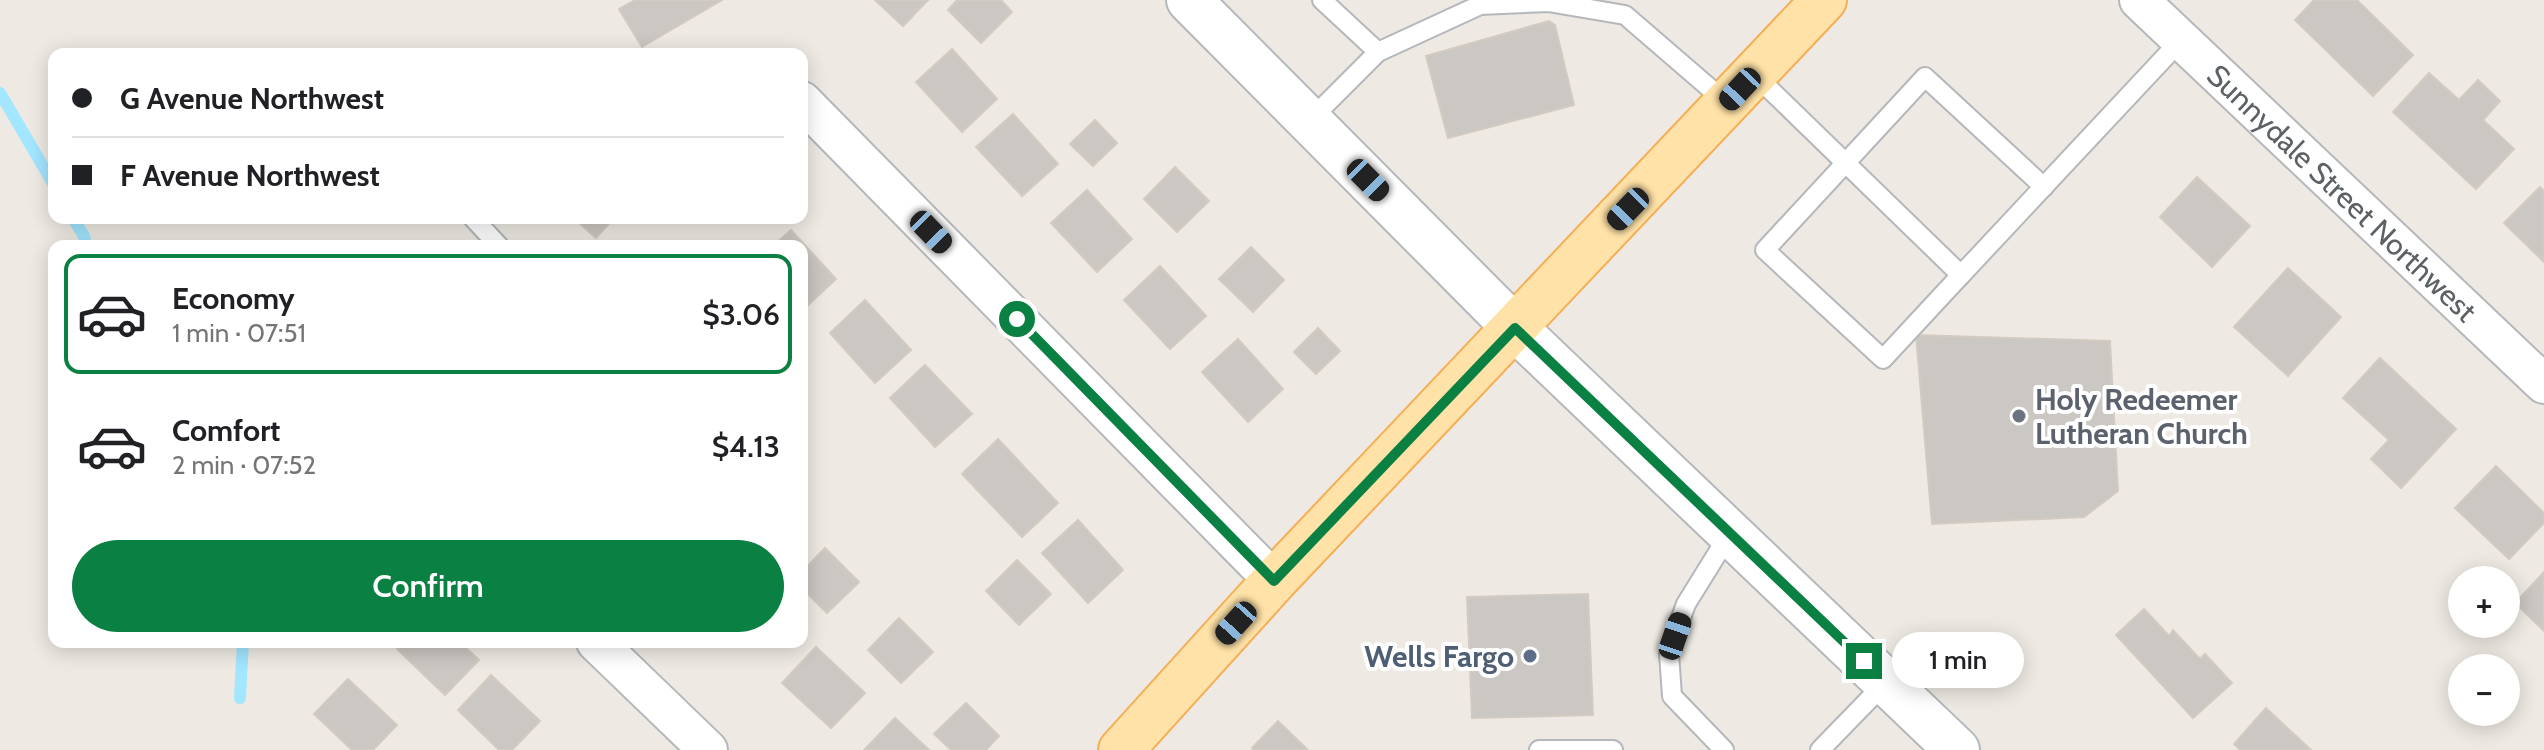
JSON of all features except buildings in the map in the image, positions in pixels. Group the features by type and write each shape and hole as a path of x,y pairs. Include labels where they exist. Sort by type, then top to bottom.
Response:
{"main road":[{"path":"1189,0 1515,328 1957,750"},
{"path":"1121,750 1274,581 1824,0"}],"street":[{"name":"Sunnydale Street Northwest","path":"2139,0 2544,384"},
{"path":"808,107 1274,581"},
{"path":"602,648 708,750"}],"lane":[{"path":"1322,0 1378,52"},
{"path":"1609,0 1625,15 1740,89 1845,163 1961,275"},
{"path":"1309,121 1378,52 1480,5 1548,2 1625,15"},
{"path":"2044,187 1925,77 1765,250 1883,359 1961,275 2044,187 2181,40"},
{"path":"479,224 493,240"},
{"path":"1724,750 1672,696 1669,654 1686,604 1730,533"},
{"path":"1820,750 1886,682"},
{"path":"1539,750 1613,750"}],"waterway":[{"path":"0,93 48,175"},
{"path":"77,224 85,240"},
{"path":"240,698 243,648"}],"place":[{"name":"Holy Redeemer Lutheran Church","path":"2019,416"},
{"name":"Wells Fargo","path":"1530,656"}],"route":[{"path":"1017,319 1274,581 1515,328 1864,661"}]}
